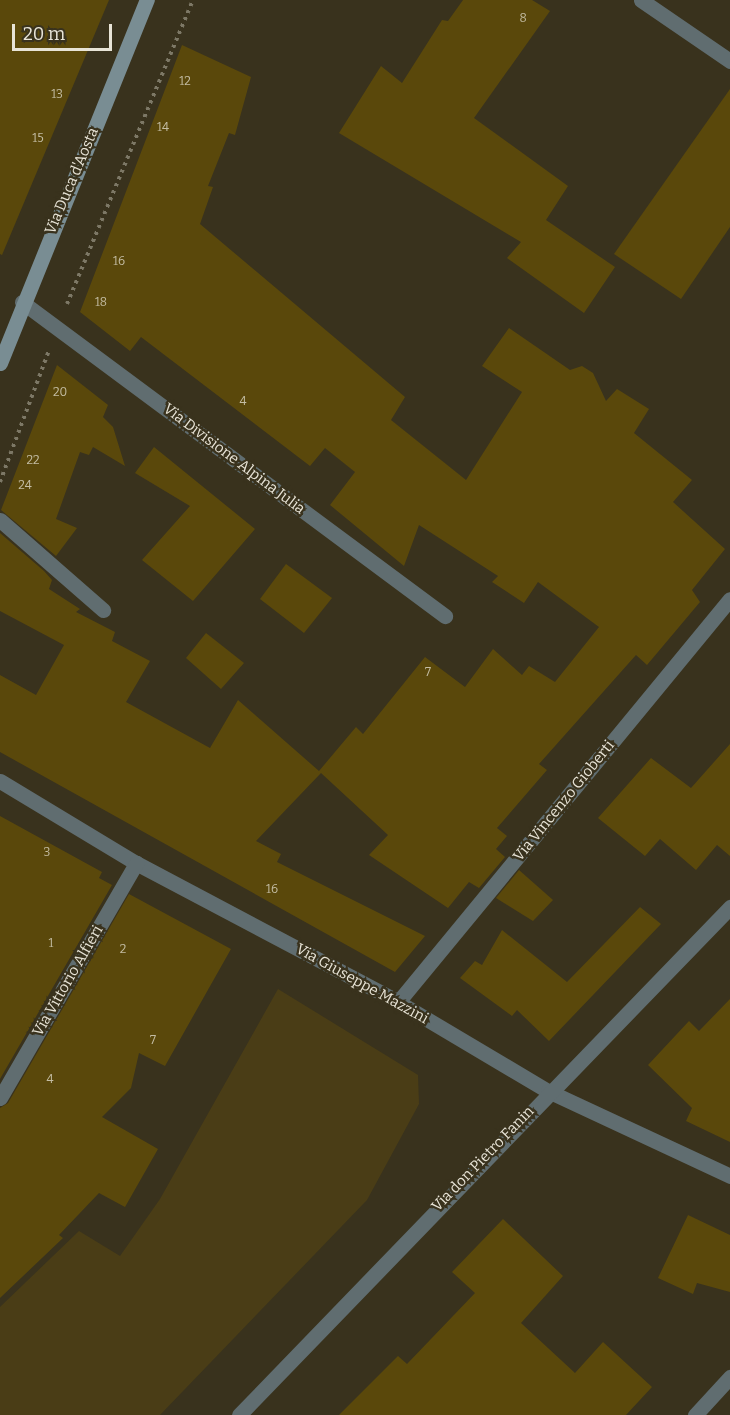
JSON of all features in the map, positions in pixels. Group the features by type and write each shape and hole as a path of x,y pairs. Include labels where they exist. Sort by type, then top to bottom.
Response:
{"main road":[{"name":"Via Duca d'Aosta","path":"0,363 22,302 147,0"}],"street":[{"path":"641,0 730,61"},
{"name":"Via Divisione Alpina Julia","path":"22,302 58,326 445,616"},
{"path":"0,520 103,610"},
{"name":"Via Vincenzo Gioberti","path":"398,1002 730,599"},
{"name":"Via Giuseppe Mazzini","path":"0,781 136,863 398,1002 548,1091 730,1176"},
{"name":"Via Vittorio Alfieri","path":"0,1098 136,863"},
{"name":"Via don Pietro Fanin","path":"239,1415 548,1091 730,907"},
{"path":"695,1415 730,1377"}],"path":[{"path":"0,482 58,326 192,0"}],"shaded area":[{"path":"278,989 418,1075 419,1104 367,1200 160,1415 0,1415 0,1307 79,1231 120,1256 160,1199"}],"building":[{"path":"0,0 109,0 2,255 0,254"},
{"path":"463,0 532,0 550,11 474,118 568,186 546,220 615,267 584,313 507,258 521,242 339,133 381,66 402,83 442,20 448,21"},
{"path":"182,45 251,77 235,135 229,133 208,186 213,187 200,224 405,397 391,420 466,480 522,392 482,366 509,328 570,370 582,366 593,373 606,401 617,389 649,409 634,433 692,480 673,502 725,549 692,590 700,602 647,665 636,655 539,764 547,770 497,828 507,836 496,849 505,857 479,888 469,882 448,908 369,855 388,835 321,773 256,841 281,854 277,862 425,936 395,972 0,752 0,675 36,695 64,645 0,611 0,533 52,580 49,589 80,609 76,612 115,632 112,641 150,661 126,702 210,748 238,700 319,771 356,727 363,734 425,657 465,687 493,649 522,675 529,666 555,682 599,627 538,582 524,603 492,582 498,576 419,525 404,566 330,505 355,472 325,448 310,466 141,337 130,351 80,312"},
{"path":"730,89 730,227 681,299 614,254"},
{"path":"57,365 108,405 103,417 113,427 125,466 93,447 89,455 80,452 56,519 77,528 56,556 1,510"},
{"path":"154,447 255,529 193,601 142,560 190,506 135,473"},
{"path":"286,564 332,598 304,633 260,599"},
{"path":"206,633 244,663 221,689 186,658"},
{"path":"730,744 730,856 717,845 696,870 660,839 645,856 598,818 651,758 691,788"},
{"path":"0,816 102,872 99,878 112,885 0,1079"},
{"path":"519,870 553,900 533,921 496,898"},
{"path":"129,894 231,949 165,1066 139,1053 131,1088 102,1117 158,1149 125,1207 99,1193 59,1235 63,1238 0,1298 0,1108 8,1103"},
{"path":"640,907 661,924 549,1041 517,1010 512,1016 460,978 475,961 482,965 502,930 567,982"},
{"path":"730,999 730,1142 686,1121 692,1108 648,1065 689,1021 699,1031"},
{"path":"688,1215 730,1235 730,1292 697,1283 693,1294 658,1278"},
{"path":"503,1219 563,1276 521,1323 575,1373 603,1342 652,1387 626,1415 339,1415 398,1356 407,1364 475,1293 452,1272"}]}
